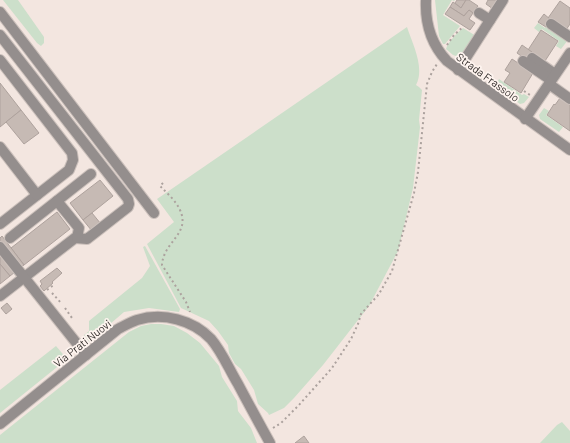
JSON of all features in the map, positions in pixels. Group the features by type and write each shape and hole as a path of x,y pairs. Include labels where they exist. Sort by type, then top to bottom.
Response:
{"street":[{"name":"Strada Frassolo","path":"426,0 428,26 432,39 441,54 458,70 570,150"},
{"path":"458,70 503,0"},
{"path":"0,12 154,212"},
{"path":"479,13 490,20"},
{"path":"551,24 570,37"},
{"path":"0,35 128,199 129,204 128,207 87,239 75,238 0,296"},
{"path":"525,119 570,53"},
{"path":"0,60 72,153 73,160 69,170 0,224"},
{"path":"527,60 552,80 570,99"},
{"path":"0,147 37,195"},
{"path":"10,238 91,174"},
{"path":"57,201 79,228 78,238"},
{"path":"0,247 86,355"},
{"name":"Via Prati Nuovi","path":"0,424 118,329 136,320 146,317 160,316 188,323 199,329 210,339 219,350 270,443"}],"path":[{"path":"265,434 281,423 332,368 351,339 361,314 379,294 392,272 414,193 418,172 427,84 441,54 463,26"},
{"path":"524,91 531,96"},
{"path":"163,183 160,186 179,209 184,220 178,234 164,254 162,265 190,310 188,323"},
{"path":"48,289 62,304"},
{"path":"65,308 72,318"}],"green space":[{"path":"3,0 18,0 44,37 44,43 41,46 37,43"},
{"path":"435,0 452,0 443,15 460,26 445,44 443,44 439,36"},
{"path":"538,23 545,28 547,25 568,40 561,49 556,46 559,41 542,29 539,32 534,28"},
{"path":"407,27 419,64 416,85 422,90 419,120 420,127 413,188 398,251 369,306 323,365 284,408 269,415 258,404 254,390 241,369 235,364 229,353 228,345 218,331 209,321 181,308 147,244 174,222 157,199"},
{"path":"463,28 476,36 459,57 453,55 446,49"},
{"path":"499,79 522,95 524,94 529,97 524,103 520,104 495,86"},
{"path":"544,108 549,111 546,115 563,127 559,132 540,119 539,115"},
{"path":"145,246 180,309 179,312 149,308 124,312 89,342 84,335 89,331 89,321 142,278 150,266 143,247"},
{"path":"151,324 174,326 187,333 200,343 219,366 222,377 237,401 238,411 251,428 257,443 0,443 0,435 129,332 141,326"},
{"path":"56,346 67,359 0,413 0,390"},
{"path":"562,422 570,431 570,443 540,443 557,425"}],"building":[{"path":"457,0 466,0 461,8 455,3"},
{"path":"466,0 469,0 478,6 473,13 469,10 464,16 450,7 453,2 461,8"},
{"path":"488,0 498,0 493,9 486,4"},
{"path":"560,1 570,8 570,24 566,30 548,18"},
{"path":"450,7 464,16 469,10 473,13 469,19 475,23 470,30 445,14"},
{"path":"544,14 551,20 546,27 538,22"},
{"path":"541,30 558,41 545,61 528,50"},
{"path":"522,45 532,52 527,60 517,53"},
{"path":"512,59 533,73 521,93 504,82 510,73 505,70"},
{"path":"0,83 21,110 0,127"},
{"path":"560,98 570,105 570,131 547,115"},
{"path":"21,110 39,133 24,144 6,122"},
{"path":"100,180 113,196 83,220 70,203"},
{"path":"57,212 70,229 24,265 11,248"},
{"path":"92,213 101,224 92,231 83,220"},
{"path":"2,236 24,265 10,276 0,264 0,238"},
{"path":"0,264 10,276 0,284"},
{"path":"57,268 62,273 44,291 40,286 42,284 40,281"},
{"path":"7,303 12,309 6,314 1,308"},
{"path":"304,436 309,443 295,443"}]}
